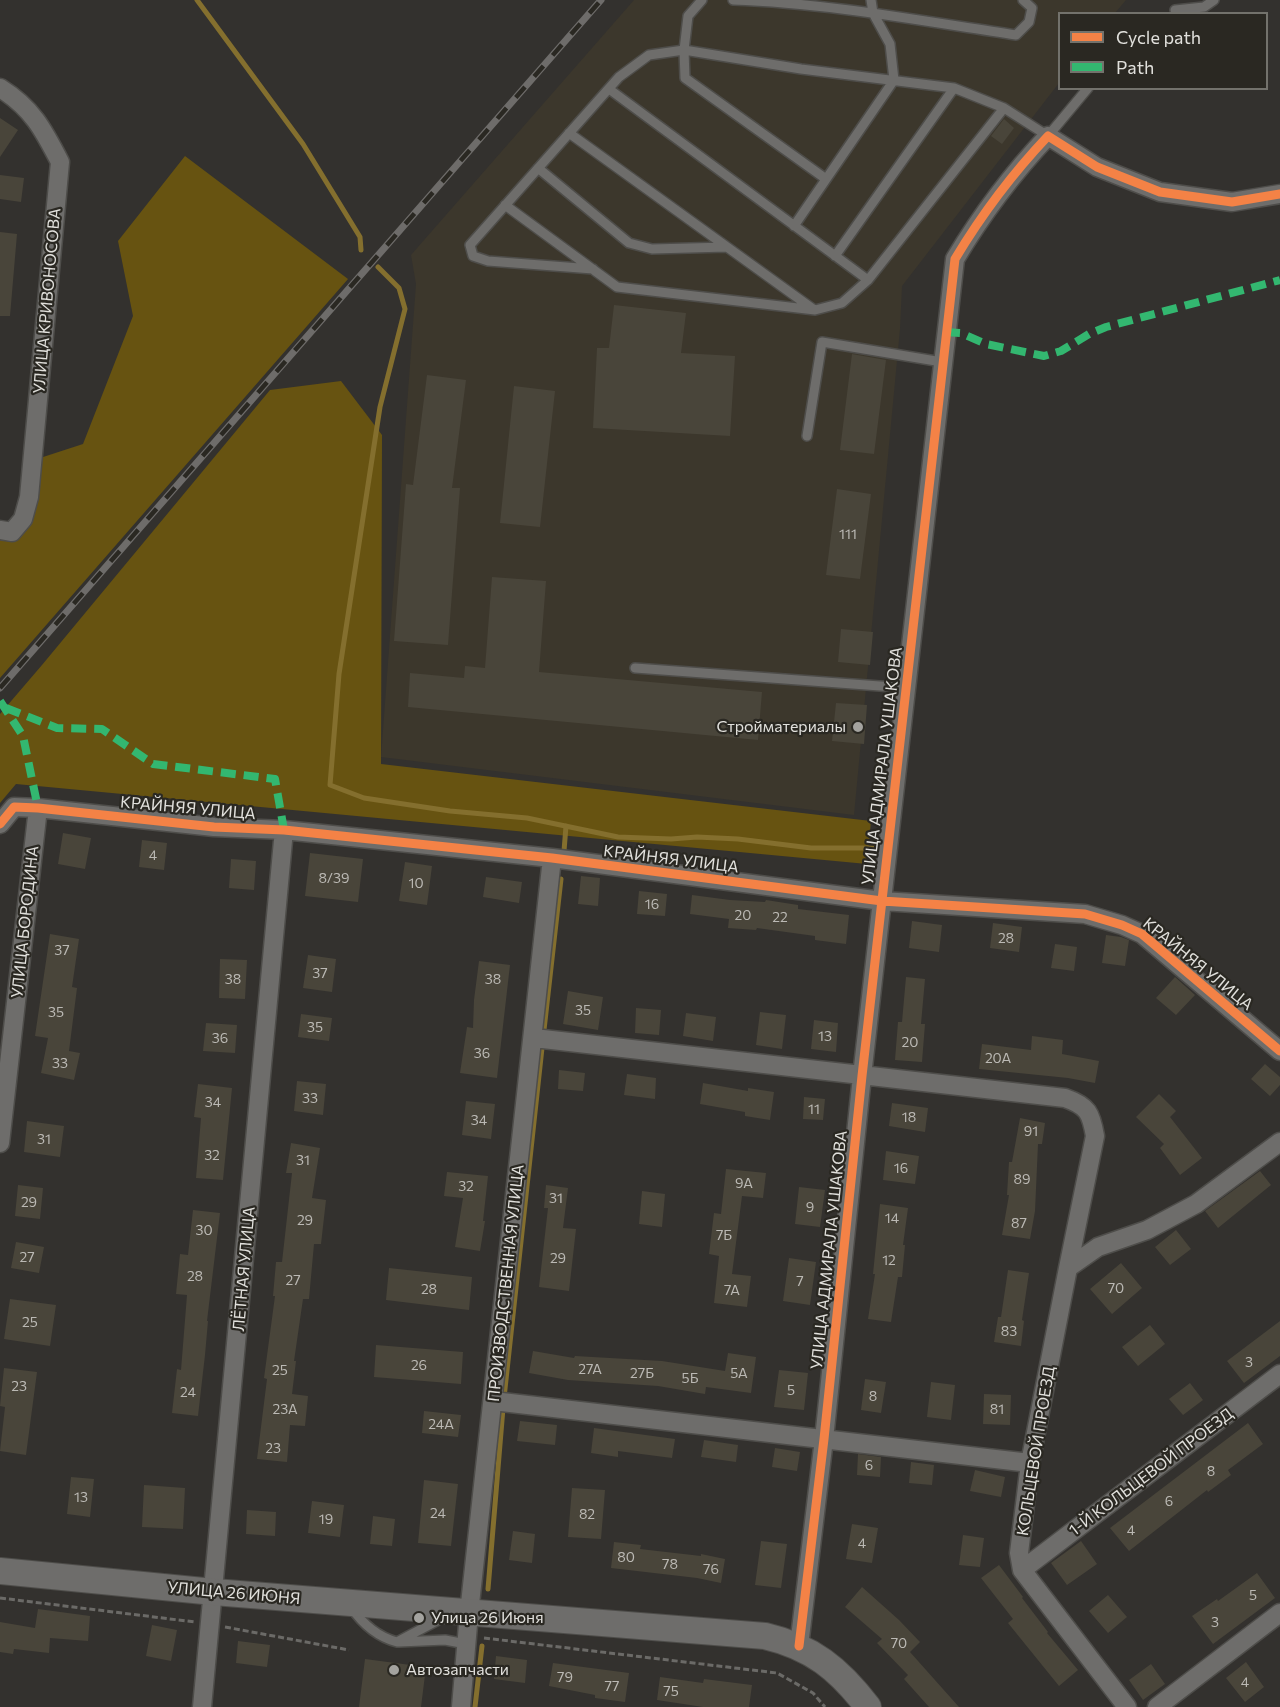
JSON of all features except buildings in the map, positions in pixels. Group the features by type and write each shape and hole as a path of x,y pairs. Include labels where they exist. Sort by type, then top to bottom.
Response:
{"main road":[{"name":"УЛИЦА 26 ИЮНЯ","path":"0,1571 348,1603 465,1626 759,1635 799,1646 817,1656 839,1673 868,1707"}],"street":[{"name":"УЛИЦА КРИВОНОСОВА","path":"0,88 16,98 41,125 60,162 29,497 23,519 6,531"},
{"path":"1048,136 1097,167 1160,192 1232,202 1280,194"},
{"name":"УЛИЦА АДМИРАЛА УШАКОВА","path":"799,1646 955,259 981,215 1048,136"},
{"name":"КРАЙНЯЯ УЛИЦА","path":"0,824 14,807 38,808 214,826 284,830 552,858 882,900 1085,914 1122,924 1142,934 1280,1050"},
{"name":"УЛИЦА БОРОДИНА","path":"0,1143 38,808"},
{"name":"ЛЁТНАЯ УЛИЦА","path":"202,1707 284,830"},
{"name":"ПРОИЗВОДСТВЕННАЯ УЛИЦА","path":"461,1707 465,1626 493,1401 552,858"},
{"path":"534,1038 862,1076"},
{"name":"КОЛЬЦЕВОЙ ПРОЕЗД","path":"862,1076 1065,1098 1080,1103 1092,1116 1095,1136 1030,1463 1019,1553 1022,1570"},
{"path":"1068,1268 1098,1247 1147,1230 1196,1204 1280,1142"},
{"name":"1-Й КОЛЬЦЕВОЙ ПРОЕЗД","path":"1022,1570 1280,1374"},
{"path":"493,1401 1030,1463"},
{"path":"1022,1570 1126,1707"},
{"path":"1157,1707 1280,1614"}],"lane":[{"path":"702,0 688,16 684,50 685,78 826,179"},
{"path":"733,0 765,1 873,14 1016,35 1029,22 1032,8 1023,0"},
{"path":"794,225 894,80 890,44 873,14 871,0"},
{"path":"1172,12 1186,0"},
{"path":"1172,12 1204,7 1214,0"},
{"path":"593,269 488,261 473,256 470,245 619,77 649,55 684,50 801,69 954,88 1004,108 1048,136 1086,90"},
{"path":"835,256 954,88"},
{"path":"609,89 867,280"},
{"path":"505,205 617,287 815,310 842,303 867,280 1004,108"},
{"path":"569,133 815,310"},
{"path":"538,168 629,243 652,249 728,247"},
{"path":"807,436 822,342 942,362"},
{"path":"635,668 907,688"},
{"path":"348,1603 358,1617 383,1639 397,1642 445,1640 465,1626"},
{"path":"397,1642 465,1626"}],"path":[{"path":"0,1598 211,1624 349,1650"},
{"path":"465,1626 777,1673 813,1693 825,1707"}],"shaded area":[{"path":"634,0 1126,0 1116,12 1058,12 1058,84 902,286 900,329 854,815 381,757 416,284 411,255"},
{"path":"185,156 348,279 0,678 0,538 15,540 30,525 40,458 83,444 133,316 118,241"},
{"path":"341,381 382,435 381,764 871,821 867,864 16,784 0,803 0,714 270,390"}],"waterway":[{"path":"197,0 303,144 360,237 361,250"},
{"path":"378,267 399,288 405,309 380,407 339,674 330,785 364,798 450,811 527,818 618,837 671,839 697,837 738,839 811,848 875,848"},
{"path":"564,851 566,826"},
{"path":"544,1030 561,879"},
{"path":"504,1398 542,1048"},
{"path":"488,1589 503,1408"},
{"path":"475,1707 482,1646"}],"railway":[{"path":"0,688 601,0"}],"marked path":[{"path":"945,332 961,333 986,344 1044,356 1061,351 1089,334 1106,327 1280,280"},
{"path":"0,701 23,736 38,808"},
{"path":"6,708 57,728 102,729 153,764 275,779 284,830"}],"cycle path":[{"path":"799,1646 955,259 998,195 1048,136 1097,167 1160,192 1232,202 1280,194"},
{"path":"0,824 14,807 38,808 214,827 284,830 552,858 882,901 1085,914 1122,925 1142,934 1280,1051"}],"place":[{"name":"Стройматериалы","path":"858,727"},
{"name":"Улица 26 Июня","path":"419,1618"},
{"name":"Автозапчасти","path":"394,1670"}]}
